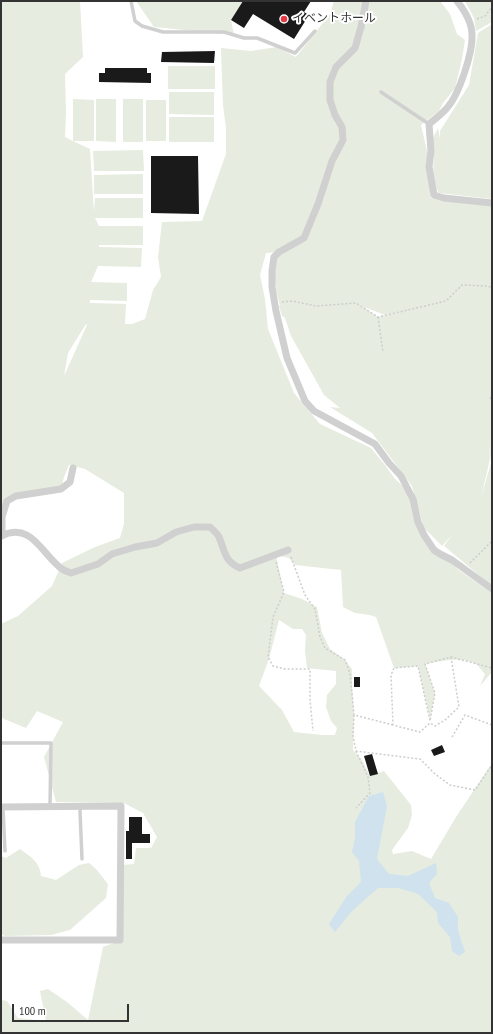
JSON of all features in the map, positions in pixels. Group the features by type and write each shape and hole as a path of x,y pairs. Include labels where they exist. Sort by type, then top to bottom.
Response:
{"street":[{"path":"366,1 355,48 336,66 330,82 330,100 335,115 342,127 343,140 332,161 318,204 304,238 274,257 272,287 275,303 287,358 305,401 314,411 375,444 401,476 413,499 418,522 424,535 434,550 452,560 492,589"},
{"path":"458,1 470,23 472,46 457,93 448,108 428,124 431,151 429,168 434,195 444,198 492,203"},
{"path":"74,468 70,482 61,489 16,496 7,502 2,517 1,536 7,533 22,533 30,536 62,569 71,573 98,564 112,554 135,547 157,544 176,532 194,527 210,527 218,536 225,555 233,565 240,568 288,550"},
{"path":"1,940 120,940 121,806 2,807"}],"lane":[{"path":"131,1 135,21 142,26 163,32 224,32 244,38 257,38 295,53 315,30"},
{"path":"381,92 428,124"},
{"path":"1,743 51,743 50,806"},
{"path":"82,806 80,811 82,859"},
{"path":"2,807 5,851"}],"path":[{"path":"470,23 485,16 492,7"},
{"path":"275,303 292,301 316,306 356,303 378,317 446,301 462,285 488,286 492,288"},
{"path":"378,317 383,352"},
{"path":"490,399 492,394"},
{"path":"464,569 492,541"},
{"path":"288,550 305,595 315,609 320,638 325,648 345,660 350,673 354,715 353,736 356,750 368,777 370,793 356,808"},
{"path":"276,554 276,563 284,592 273,617 268,657 273,666 285,670 310,669 310,700 313,731"},
{"path":"354,715 420,732 430,723 435,726 445,720 459,707 451,657"},
{"path":"393,725 391,675 394,668 418,666 430,721 435,693 425,664 451,657 492,668"},
{"path":"452,737 465,715 492,725"},
{"path":"356,750 420,760 450,785 475,790 492,766"}],"shaded area":[{"path":"1,1 80,1 83,57 65,74 65,137 90,149 94,212 95,198 143,198 143,218 95,218 99,226 143,226 143,245 99,245 99,247 142,248 141,267 98,266 91,282 127,283 127,301 90,300 90,303 126,304 125,324 132,324 145,319 153,290 161,277 158,257 162,222 202,221 226,154 226,128 223,105 221,48 251,51 277,47 296,57 330,14 334,1 440,1 450,14 457,34 465,40 455,88 443,103 439,111 421,125 427,151 431,198 492,203 492,586 444,546 452,535 442,546 424,528 412,486 372,433 330,407 340,408 324,395 291,336 285,318 282,316 276,291 275,278 279,252 266,253 260,275 265,299 268,329 294,393 320,424 371,448 395,479 408,491 412,508 432,546 460,571 492,593 492,672 480,686 485,674 477,665 470,662 464,660 451,660 425,664 435,693 430,719 418,666 394,668 376,617 355,613 343,607 341,570 295,565 289,558 276,555 284,593 302,599 317,607 322,633 330,649 344,659 352,669 354,718 353,750 362,760 370,776 384,771 411,805 412,815 408,828 392,850 393,854 412,851 431,859 456,817 492,763 492,1033 1,1033 1,1000 7,1001 18,1018 46,1021 40,991 48,989 67,1002 88,1020 103,947 122,940 122,865 134,864 136,848 151,848 157,837 143,813 124,803 56,802 44,757 63,722 37,711 26,728 4,719 1,716 1,624 18,616 52,586 62,563 95,547 120,538 124,524 124,493 85,469 69,465 61,489 7,501 1,517","holes":["353,300 364,307 385,315 416,308 378,317","86,324 87,325 64,376 68,353","489,443 491,463 481,498 490,459","279,620 293,629 302,629 306,635 305,651 307,668 336,671 336,684 327,695 326,707 331,721 337,728 335,735 294,732 282,710 259,686 269,659"]},
{"path":"136,1 243,1 231,20 234,35 154,27"},
{"path":"465,1 492,1 492,22 476,31 474,18"},
{"path":"492,24 492,199 439,193 436,188 433,172 434,155 432,140 438,128 440,138 440,131 469,85 478,33"},
{"path":"168,66 215,66 215,89 168,89"},
{"path":"169,92 214,92 214,115 169,114"},
{"path":"73,99 94,100 94,141 73,141"},
{"path":"96,99 116,99 116,142 96,141"},
{"path":"123,99 143,99 143,142 123,142"},
{"path":"146,100 166,100 166,141 146,141"},
{"path":"169,117 214,117 214,142 169,142"},
{"path":"143,150 144,171 94,171 93,151"},
{"path":"143,174 143,194 94,194 94,175"},
{"path":"20,849 37,863 41,876 56,880 79,865 89,863 108,884 106,898 70,930 51,935 5,936 1,934 1,856 6,858"}],"water":[{"path":"383,792 387,806 377,859 389,874 408,876 436,863 437,874 429,883 435,898 449,903 458,917 458,931 465,952 459,956 452,951 450,937 438,923 437,912 418,894 399,888 378,888 351,912 335,932 329,924 347,896 361,882 359,861 352,852 355,838 355,822 369,796"}],"building":[{"name":"イベントホール","path":"243,1 311,1 304,12 309,15 294,39 253,14 244,28 231,20"},
{"path":"215,51 214,63 161,62 162,52"},
{"path":"105,68 147,68 147,73 151,73 151,83 99,82 99,73 105,73"},
{"path":"151,156 198,156 199,214 151,213"},
{"path":"354,677 360,677 360,687 354,687"},
{"path":"442,745 445,752 434,756 431,750"},
{"path":"372,754 378,774 370,776 364,756"},
{"path":"129,817 142,817 142,834 150,834 150,843 132,843 132,859 126,859 126,831 129,831"}],"place":[{"name":"イベントホール","path":"284,19"}]}
